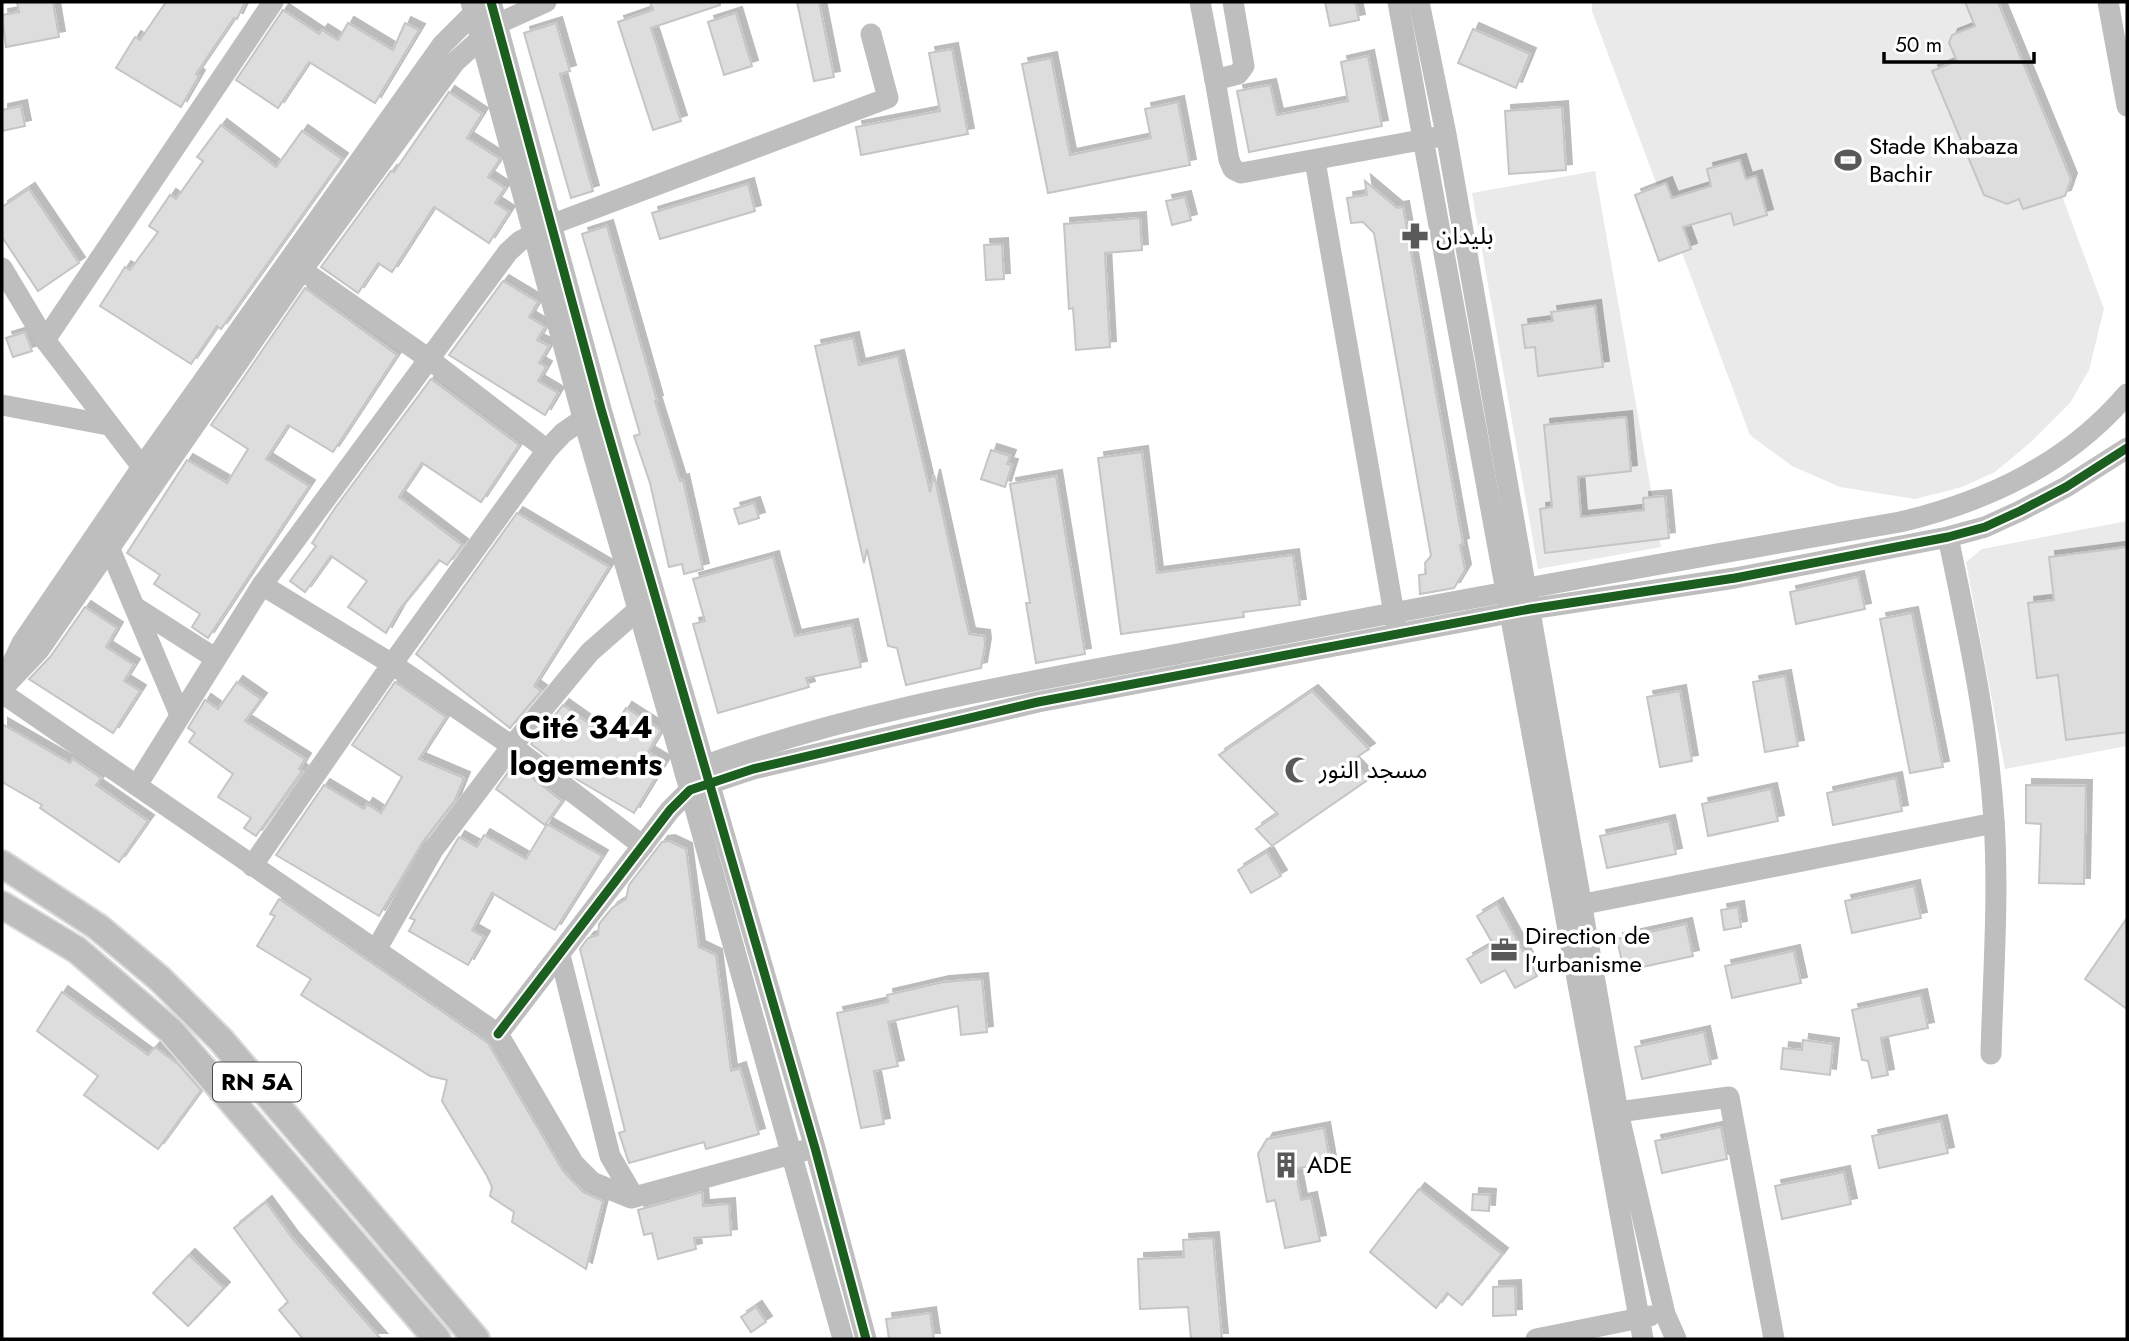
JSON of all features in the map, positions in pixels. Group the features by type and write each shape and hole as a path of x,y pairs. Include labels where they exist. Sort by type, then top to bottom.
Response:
{"main road":[{"name":"RN 5A","path":"2,864 98,927 178,996 221,1040 476,1339"},
{"name":"RN 5A","path":"2,905 77,950 171,1031 437,1339"}],"street":[{"path":"45,340 273,2"},
{"path":"2,689 39,650 302,270 455,62 480,37 498,24 546,2"},
{"path":"1200,2 1228,160 1237,172 1246,174 1446,134"},
{"path":"1215,80 1238,74 1244,66 1233,2"},
{"path":"1398,2 1505,590 1520,611 1584,904 1618,1112 1665,1314 1676,1339"},
{"path":"1419,2 1446,134 1526,586 1520,611 1643,1339"},
{"path":"2108,2 2127,106"},
{"path":"481,4 498,24 544,228 592,414 697,778 792,1153 843,1339"},
{"path":"481,4 480,37 544,228"},
{"path":"2,689 22,643 142,467 442,45 481,4"},
{"path":"137,785 262,585 497,264 520,240 544,228 888,98 870,34"},
{"path":"1315,161 1398,634"},
{"path":"2,268 45,340 142,467"},
{"path":"302,270 429,359 547,450"},
{"path":"697,778 913,732 1127,674 1394,612 1942,512 1985,497 2037,471 2076,445 2127,394"},
{"path":"2,404 108,425"},
{"path":"252,866 392,664 547,450 592,414"},
{"path":"498,1034 697,778 749,750 907,707 1398,634 1520,611 1735,578 1948,537 1985,527 2020,511 2066,487 2127,448"},
{"path":"1948,537 1984,711 1994,823 1991,1054"},
{"path":"109,547 180,715"},
{"path":"262,585 392,664 512,746 643,846"},
{"path":"376,950 433,850 512,746 590,652 647,601"},
{"path":"135,607 215,658"},
{"path":"2,689 252,866 498,1034 574,1164 592,1182 634,1197 815,1148"},
{"path":"907,707 913,732"},
{"path":"697,778 815,1148 866,1339"},
{"path":"1584,904 1994,823"},
{"path":"560,955 610,1156 634,1197"},
{"path":"1618,1112 1729,1097 1774,1339"},
{"path":"1536,1339 1665,1314"}],"shaded area":[{"name":"Stade Khabaza Bachir","path":"1592,2 1990,2 2104,309 2089,370 2070,403 2031,442 1995,472 1962,487 1915,499 1840,487 1792,466 1750,435 1592,11"},
{"path":"1595,171 1661,547 1538,569 1472,193"},
{"path":"2127,521 2127,746 2005,769 1966,562 1982,549"}],"building":[{"path":"17,2 53,2 59,37 6,47 2,15 19,12"},
{"path":"166,2 245,2 237,19 234,18 196,74 199,76 181,107 116,68 135,37 140,40"},
{"path":"650,2 720,2 720,5 651,28 681,121 653,130 618,22 653,10"},
{"path":"797,2 819,2 834,77 814,81"},
{"path":"1325,2 1355,2 1359,20 1330,26"},
{"path":"1965,2 1998,2 2071,179 2065,196 2023,209 2019,199 2007,204 1984,195 1932,71 1957,61 1949,43 1952,35 1975,26"},
{"path":"283,10 319,34 322,30 338,40 348,23 393,50 405,23 419,30 375,103 309,62 278,108 236,80"},
{"path":"736,13 752,66 724,75 708,22"},
{"path":"556,23 570,71 560,74 593,191 571,198 524,33"},
{"path":"1473,29 1530,54 1516,88 1458,63"},
{"path":"952,49 968,134 861,155 856,127 940,111 929,53"},
{"path":"1368,56 1382,126 1249,152 1237,91 1270,85 1277,115 1348,101 1341,62"},
{"path":"1051,58 1070,155 1151,138 1145,109 1178,102 1190,165 1048,193 1022,64"},
{"path":"449,92 482,114 467,138 500,159 488,177 505,188 495,203 509,212 489,243 434,207 392,272 378,263 358,293 321,267 391,171 394,172"},
{"path":"21,106 25,126 2,131 2,110"},
{"path":"1562,107 1566,170 1509,174 1505,111"},
{"path":"221,125 276,167 302,131 342,159 221,329 217,326 191,364 100,306 125,267 130,270 158,232 149,226 170,195 176,199 203,161 197,157"},
{"path":"1740,160 1746,179 1756,176 1767,215 1734,225 1731,213 1683,227 1691,249 1659,261 1635,195 1666,183 1672,198 1711,186 1707,169"},
{"path":"1365,181 1397,208 1403,207 1463,544 1460,545 1465,570 1454,588 1420,594 1419,575 1426,574 1425,563 1431,556 1374,233 1363,222 1351,223 1347,198 1367,195"},
{"path":"748,184 755,211 660,239 652,213"},
{"path":"29,189 79,263 38,291 2,237 2,207"},
{"path":"1185,197 1191,220 1172,225 1166,201"},
{"path":"1140,218 1142,250 1105,253 1110,347 1076,350 1073,308 1069,309 1064,224"},
{"path":"607,226 655,401 680,481 683,480 703,569 684,574 682,564 669,567 650,483 634,436 640,434 582,234"},
{"path":"1002,244 1004,279 986,280 984,245"},
{"path":"503,281 538,302 529,317 545,327 537,340 549,346 539,363 546,367 538,381 558,393 545,415 449,355"},
{"path":"305,288 397,355 333,452 288,425 266,459 309,486 208,638 192,627 200,614 154,584 160,575 127,553 187,460 227,483 248,449 211,425"},
{"path":"1595,306 1603,367 1538,376 1535,347 1525,348 1522,325 1553,321 1551,312"},
{"path":"25,332 32,351 13,357 6,338"},
{"path":"853,338 859,365 898,356 930,492 934,475 969,634 984,636 981,668 906,685 897,648 888,646 867,549 864,563 815,346"},
{"path":"431,379 519,445 481,502 422,463 399,497 462,545 447,565 439,560 399,610 386,633 348,607 367,581 331,556 305,592 290,581 316,546 312,543 335,508"},
{"path":"1626,417 1631,471 1578,477 1581,517 1644,510 1643,498 1665,496 1669,538 1545,553 1540,509 1552,507 1544,425"},
{"path":"991,450 1010,456 1007,464 1012,465 1005,487 981,479"},
{"path":"1142,452 1157,573 1293,555 1300,605 1243,612 1244,617 1121,634 1098,458"},
{"path":"1056,476 1085,654 1036,663 1026,603 1030,603 1010,484"},
{"path":"754,503 759,518 739,524 734,509"},
{"path":"517,513 609,567 534,686 541,691 510,728 416,654"},
{"path":"2127,547 2127,732 2066,740 2058,675 2037,678 2028,603 2054,600 2049,557"},
{"path":"773,557 795,636 852,625 861,667 806,678 809,687 718,713 693,624 705,621 693,579"},
{"path":"1858,577 1865,609 1796,624 1790,592"},
{"path":"85,607 117,628 106,647 134,665 124,681 140,691 113,733 29,679 50,657"},
{"path":"1912,613 1943,767 1910,773 1880,619"},
{"path":"1785,676 1798,746 1765,752 1753,682"},
{"path":"237,682 261,699 245,721 305,759 299,769 302,771 256,836 244,828 251,818 218,797 233,774 189,742 195,733 188,728 205,700 218,709"},
{"path":"395,682 446,717 419,759 464,778 455,800 422,843 379,916 276,855 324,785 364,809 367,804 381,813 402,777 352,745"},
{"name":"مسجد النور","path":"1312,691 1369,749 1351,761 1369,779 1272,846 1256,829 1278,814 1219,755"},
{"path":"1680,691 1692,761 1660,767 1647,697"},
{"path":"563,705 608,737 626,708 659,729 660,732 648,752 665,762 634,813 578,780 531,744"},
{"path":"2,724 70,763 73,759 101,778 96,785 148,821 119,862 40,808 42,805 2,782"},
{"path":"514,764 562,801 545,825 496,789"},
{"path":"1896,778 1902,811 1833,825 1827,793"},
{"path":"2026,785 2086,786 2084,884 2039,883 2041,824 2026,823"},
{"path":"1771,789 1778,821 1708,836 1702,804"},
{"path":"1669,821 1676,854 1607,868 1600,836"},
{"path":"547,824 602,856 555,930 492,893 472,930 484,937 468,965 409,931 415,920 410,918 459,837 477,847 484,835 526,859"},
{"path":"669,841 686,849 699,947 716,955 731,1071 740,1068 759,1134 706,1149 704,1142 629,1163 619,1133 625,1131 580,949 588,938 598,935 599,924 612,908 626,899 629,885 662,842"},
{"path":"1267,852 1281,876 1251,893 1238,870"},
{"path":"1914,886 1921,918 1852,933 1845,901"},
{"path":"279,899 488,1043 563,1171 583,1192 603,1201 586,1269 512,1222 514,1212 490,1196 492,1187 487,1176 442,1101 447,1080 430,1076 301,995 311,979 257,946 275,916 270,914"},
{"path":"1497,904 1537,976 1515,988 1505,970 1481,983 1467,959 1493,944 1477,916"},
{"path":"1738,907 1741,927 1724,930 1721,910"},
{"path":"2127,918 2127,1009 2085,979"},
{"path":"1686,924 1693,956 1624,971 1617,939"},
{"path":"1794,951 1801,983 1732,998 1725,966"},
{"path":"982,979 987,1032 961,1035 958,1006 888,1022 898,1066 874,1071 884,1124 861,1128 837,1013 888,1002 887,995 943,982"},
{"path":"62,992 148,1055 155,1047 179,1065 201,1090 158,1149 84,1095 98,1076 37,1031"},
{"path":"1921,995 1928,1028 1881,1038 1888,1075 1872,1078 1868,1061 1862,1060 1852,1010"},
{"path":"1704,1032 1711,1064 1642,1079 1635,1047"},
{"path":"1803,1040 1833,1044 1830,1075 1781,1069 1783,1048 1802,1050"},
{"path":"1941,1121 1948,1153 1879,1168 1872,1136"},
{"path":"1721,1127 1727,1159 1662,1173 1655,1141"},
{"name":"ADE","path":"1324,1128 1330,1162 1295,1169 1301,1200 1311,1198 1320,1241 1285,1248 1275,1200 1267,1202 1258,1154 1267,1139"},
{"path":"1844,1172 1851,1204 1782,1219 1775,1186"},
{"path":"1419,1189 1502,1254 1462,1305 1447,1293 1436,1308 1370,1252"},
{"path":"702,1192 703,1206 729,1204 731,1235 694,1238 696,1249 658,1259 652,1233 644,1235 638,1210"},
{"path":"1473,1194 1490,1195 1489,1211 1472,1210"},
{"path":"266,1202 293,1239 381,1339 303,1339 279,1310 288,1302 234,1228"},
{"path":"1213,1238 1222,1339 1191,1339 1188,1307 1140,1309 1138,1259 1184,1257 1183,1240"},
{"path":"189,1255 224,1288 188,1326 153,1293"},
{"path":"1515,1286 1516,1315 1493,1316 1493,1287"},
{"path":"756,1307 766,1322 751,1332 741,1317"},
{"path":"930,1313 934,1339 889,1339 886,1319"}],"cycle path":[{"path":"491,2 601,409 815,1148 866,1339"},
{"path":"498,1034 670,810 690,790 753,769 1038,702 1530,609 1735,578 1948,537 1985,527 2020,511 2066,487 2127,448"}],"place":[{"name":"Stade Khabaza Bachir","path":"1848,160"},
{"name":"بليدان","path":"1415,236"},
{"name":"مسجد النور","path":"1298,770"},
{"name":"Direction de l'urbanisme","path":"1504,950"},
{"name":"ADE","path":"1286,1165"}],"district":[{"name":"Cité 344 logements","path":"586,746"}]}
